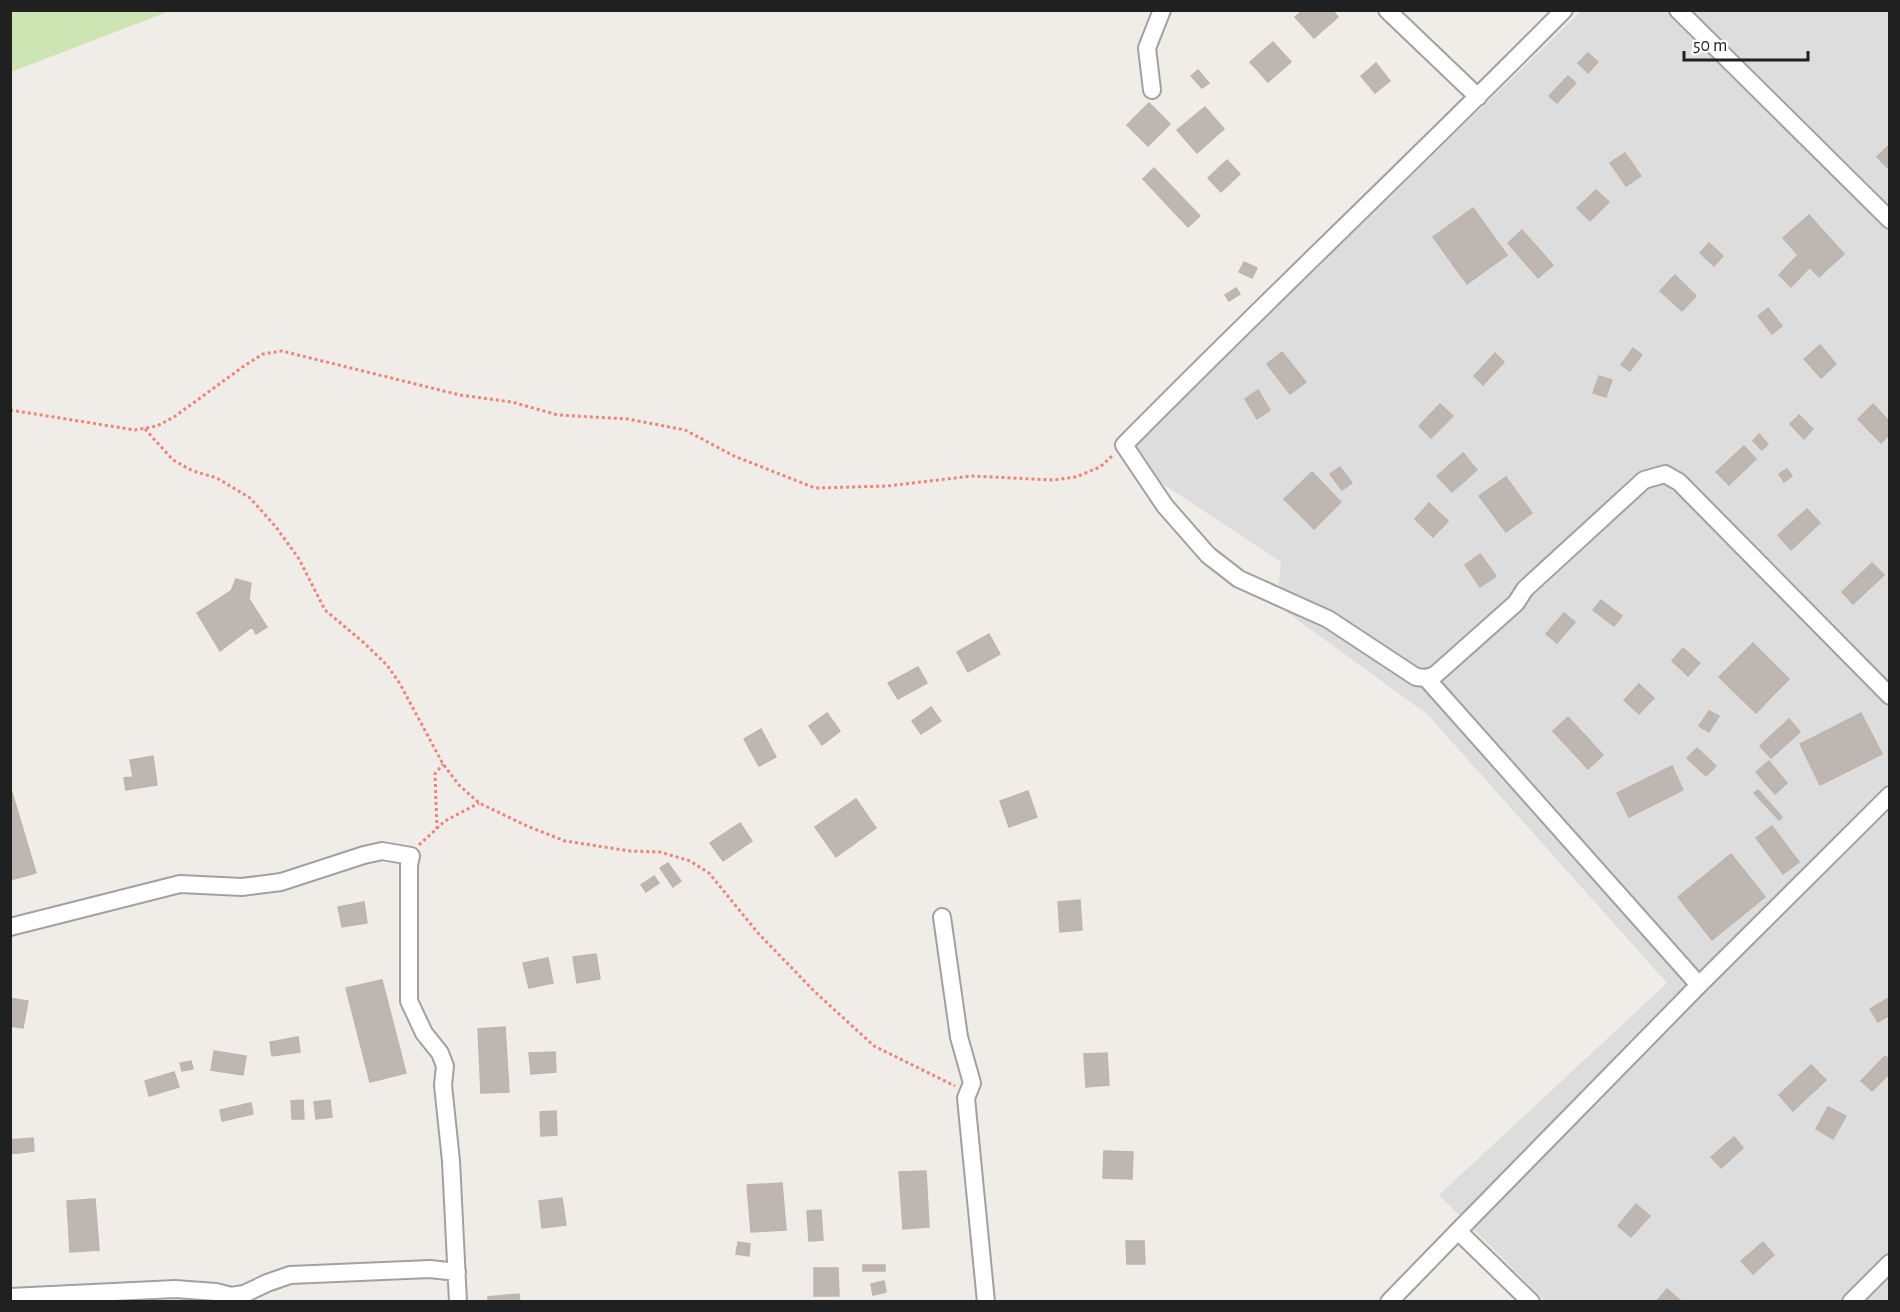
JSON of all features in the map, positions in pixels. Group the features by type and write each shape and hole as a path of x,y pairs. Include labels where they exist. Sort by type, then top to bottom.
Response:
{"street":[{"path":"1152,90 1146,48 1162,10"},
{"path":"1387,10 1478,97"},
{"path":"1564,10 1124,445 1165,506 1208,555 1239,579 1328,619 1416,677 1426,678 1435,675 1516,603 1525,590 1644,480 1665,474 1679,483 1890,696"},
{"path":"1678,10 1890,220"},
{"path":"1426,678 1699,984"},
{"path":"1389,1302 1699,984 1890,795"},
{"path":"10,927 180,884 242,888 281,882 382,851 411,856 409,864 409,1001 424,1033 440,1053 445,1066 443,1085 451,1161 458,1302"},
{"path":"942,917 959,1037 972,1083 966,1098 986,1302"},
{"path":"1458,1231 1531,1302"},
{"path":"1851,1302 1890,1263"},
{"path":"10,1297 175,1289 216,1292 231,1296 244,1294 290,1275 430,1269 457,1272"}],"path":[{"path":"10,410 135,430 157,426 174,417 263,354 282,351 460,395 512,402 558,415 628,419 685,430 734,456 815,488 887,486 972,476 1053,480 1076,477 1100,466 1124,445"},
{"path":"145,428 173,460 193,471 217,478 250,498 257,505 299,559 325,610 387,665 400,684 443,764 459,785 479,803 565,841 660,852 690,861 709,873 758,933 814,991 874,1046 959,1088 966,1098"},
{"path":"437,829 435,774 443,764"},
{"path":"411,856 416,848 445,821 479,803"}],"shaded area":[{"path":"1581,11 1889,11 1889,1301 1545,1301 1439,1195 1667,983 1427,714 1277,605 1281,562 1122,457"}],"green space":[{"path":"11,10 170,10 170,11 11,72"}],"building":[{"path":"1303,10 1332,10 1338,17 1314,38 1295,17"},
{"path":"1273,42 1291,62 1268,82 1250,62"},
{"path":"1588,53 1598,62 1588,73 1578,63"},
{"path":"1376,63 1390,81 1375,93 1361,76"},
{"path":"1198,70 1209,83 1202,88 1191,76"},
{"path":"1568,76 1576,83 1557,103 1549,96"},
{"path":"1149,103 1170,124 1148,146 1127,125"},
{"path":"1205,107 1224,129 1197,153 1177,130"},
{"path":"1890,144 1890,170 1877,157"},
{"path":"1625,153 1641,176 1626,186 1610,163"},
{"path":"1227,160 1240,174 1221,192 1208,178"},
{"path":"1154,168 1200,216 1188,227 1143,179"},
{"path":"1596,190 1609,202 1590,221 1577,208"},
{"path":"1473,208 1507,255 1467,284 1433,237"},
{"path":"1809,215 1844,254 1819,277 1810,267 1791,287 1779,275 1798,255 1783,238"},
{"path":"1522,230 1553,265 1538,278 1508,243"},
{"path":"1709,243 1723,256 1714,266 1700,253"},
{"path":"1244,262 1257,268 1252,278 1239,272"},
{"path":"1675,275 1696,296 1682,311 1660,291"},
{"path":"1236,288 1240,294 1229,301 1225,295"},
{"path":"1768,308 1782,326 1772,334 1758,316"},
{"path":"1820,345 1836,364 1821,378 1804,359"},
{"path":"1633,348 1642,355 1630,371 1621,365"},
{"path":"1282,352 1306,382 1290,394 1267,364"},
{"path":"1495,353 1504,362 1483,385 1474,376"},
{"path":"1599,376 1612,380 1606,397 1593,393"},
{"path":"1258,390 1270,410 1257,419 1245,399"},
{"path":"1440,404 1453,416 1431,438 1419,426"},
{"path":"1873,404 1890,422 1890,434 1881,443 1858,419"},
{"path":"1799,415 1813,429 1804,439 1790,424"},
{"path":"1759,434 1768,444 1762,450 1753,441"},
{"path":"1744,446 1756,459 1729,485 1716,472"},
{"path":"1463,453 1477,470 1452,492 1437,476"},
{"path":"1340,467 1352,483 1342,490 1330,474"},
{"path":"1787,469 1792,476 1784,482 1779,474"},
{"path":"1312,472 1341,502 1314,529 1284,499"},
{"path":"1506,477 1532,513 1506,532 1479,496"},
{"path":"1429,503 1448,521 1433,537 1415,519"},
{"path":"1807,509 1820,523 1791,550 1778,535"},
{"path":"1480,554 1496,576 1480,587 1465,565"},
{"path":"1872,563 1884,575 1853,604 1842,592"},
{"path":"236,579 251,583 249,599 267,627 256,634 252,627 220,651 197,613 231,591"},
{"path":"1601,600 1622,616 1614,626 1593,610"},
{"path":"1564,613 1575,622 1557,643 1546,634"},
{"path":"989,634 1000,654 968,672 957,652"},
{"path":"1753,643 1789,679 1756,713 1719,677"},
{"path":"1683,648 1700,663 1688,676 1672,661"},
{"path":"918,667 927,683 898,699 888,683"},
{"path":"1639,684 1654,698 1639,714 1624,700"},
{"path":"931,707 941,721 921,734 912,721"},
{"path":"1709,711 1719,716 1709,732 1699,726"},
{"path":"827,713 840,731 822,745 809,726"},
{"path":"1861,713 1882,754 1820,785 1800,744"},
{"path":"1568,717 1603,755 1588,769 1553,731"},
{"path":"1789,719 1800,732 1771,758 1760,746"},
{"path":"761,729 776,757 759,766 744,739"},
{"path":"1697,748 1716,766 1706,776 1687,758"},
{"path":"153,756 157,785 126,790 124,778 133,777 130,760"},
{"path":"1769,761 1787,783 1775,794 1756,772"},
{"path":"1672,766 1683,790 1629,817 1617,793"},
{"path":"10,786 36,873 10,880"},
{"path":"1758,790 1782,817 1779,820 1754,793"},
{"path":"1028,791 1037,817 1009,827 1000,801"},
{"path":"856,799 876,828 836,857 815,827"},
{"path":"740,823 752,841 723,861 710,843"},
{"path":"1772,826 1799,862 1783,874 1756,838"},
{"path":"1731,854 1765,897 1712,940 1678,897"},
{"path":"668,863 681,881 673,887 660,868"},
{"path":"654,876 659,883 646,892 641,885"},
{"path":"1080,900 1082,930 1060,932 1058,902"},
{"path":"364,902 367,923 342,927 338,907"},
{"path":"596,954 600,979 577,983 573,957"},
{"path":"548,958 553,983 529,988 523,963"},
{"path":"382,980 406,1073 370,1082 346,988"},
{"path":"1890,997 1890,1015 1878,1022 1870,1009"},
{"path":"10,998 28,1001 23,1028 10,1026"},
{"path":"505,1027 509,1092 481,1093 478,1029"},
{"path":"298,1037 300,1052 272,1056 270,1042"},
{"path":"214,1051 246,1056 243,1075 211,1070"},
{"path":"555,1052 556,1072 531,1074 529,1053"},
{"path":"1107,1053 1109,1085 1086,1087 1084,1054"},
{"path":"1885,1056 1890,1060 1890,1073 1872,1091 1861,1081"},
{"path":"191,1061 193,1069 182,1071 180,1063"},
{"path":"1811,1065 1826,1080 1793,1111 1779,1095"},
{"path":"174,1072 179,1087 149,1096 145,1081"},
{"path":"303,1100 304,1119 292,1119 291,1101"},
{"path":"330,1100 332,1117 316,1119 314,1102"},
{"path":"251,1103 253,1114 222,1121 220,1110"},
{"path":"1828,1107 1846,1116 1833,1139 1816,1129"},
{"path":"556,1111 557,1135 541,1136 540,1112"},
{"path":"1734,1137 1743,1148 1721,1168 1711,1157"},
{"path":"33,1138 34,1151 10,1154 10,1140"},
{"path":"1104,1151 1133,1152 1132,1179 1103,1178"},
{"path":"926,1171 929,1227 903,1229 899,1172"},
{"path":"782,1183 786,1230 751,1232 747,1185"},
{"path":"562,1198 566,1225 542,1228 539,1201"},
{"path":"95,1199 99,1250 70,1252 67,1201"},
{"path":"1636,1204 1650,1216 1631,1237 1618,1226"},
{"path":"821,1210 823,1240 809,1241 807,1211"},
{"path":"1126,1241 1144,1241 1145,1264 1127,1264"},
{"path":"738,1242 750,1244 749,1256 736,1254"},
{"path":"1763,1242 1774,1255 1753,1274 1741,1261"},
{"path":"863,1265 885,1265 885,1271 863,1271"},
{"path":"814,1268 838,1268 839,1296 814,1296"},
{"path":"884,1281 886,1292 873,1295 871,1284"},
{"path":"1667,1289 1682,1302 1656,1302"},
{"path":"519,1294 520,1302 488,1302 488,1297"}]}
